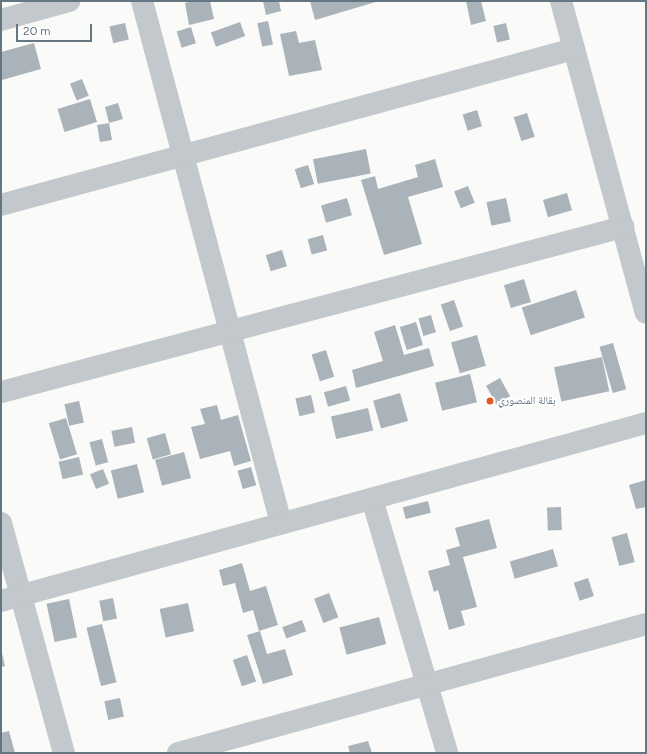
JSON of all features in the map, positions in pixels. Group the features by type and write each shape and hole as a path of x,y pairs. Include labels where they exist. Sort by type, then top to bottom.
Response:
{"street":[{"path":"1,20 69,1"},
{"path":"142,1 281,524"},
{"path":"562,1 646,313"},
{"path":"1,205 574,49"},
{"path":"1,392 622,227"},
{"path":"11,598 646,423"},
{"path":"372,499 447,753"},
{"path":"1,523 11,598 64,753"},
{"path":"178,753 646,624"}],"building":[{"path":"192,1 210,1 214,19 189,25 185,3"},
{"path":"263,1 279,1 281,11 266,15"},
{"path":"310,1 379,1 315,20"},
{"path":"466,1 481,1 486,21 471,25"},
{"path":"268,21 273,44 262,47 257,23"},
{"path":"240,22 245,36 216,47 211,33"},
{"path":"125,23 129,40 113,43 109,27"},
{"path":"506,23 510,40 497,42 493,26"},
{"path":"191,27 196,43 182,48 177,31"},
{"path":"296,31 299,43 315,40 322,70 289,76 280,34"},
{"path":"34,43 41,69 2,80 1,52"},
{"path":"82,79 89,96 77,101 70,84"},
{"path":"90,99 97,122 65,132 57,109"},
{"path":"118,103 123,119 109,123 105,107"},
{"path":"477,110 482,126 468,131 463,114"},
{"path":"527,113 535,137 521,141 514,117"},
{"path":"109,123 112,140 100,142 97,125"},
{"path":"366,149 371,174 318,184 313,159"},
{"path":"435,159 443,187 408,197 422,244 384,255 361,180 375,176 378,189 418,177 415,165"},
{"path":"308,165 314,184 301,188 295,169"},
{"path":"468,186 475,203 461,208 454,192"},
{"path":"567,193 572,210 548,217 543,200"},
{"path":"347,198 352,215 326,223 321,205"},
{"path":"506,198 511,221 491,226 486,202"},
{"path":"323,235 327,250 312,255 308,239"},
{"path":"282,250 287,266 271,271 266,255"},
{"path":"524,279 531,302 511,308 504,285"},
{"path":"576,290 585,318 531,335 522,308"},
{"path":"454,300 463,326 450,331 441,305"},
{"path":"431,315 436,332 423,336 419,319"},
{"path":"416,322 423,345 407,350 400,327"},
{"path":"395,325 404,355 429,348 434,366 356,388 352,370 383,361 374,332"},
{"path":"477,335 486,366 460,373 451,342"},
{"path":"613,343 626,389 613,393 600,347"},
{"path":"326,350 334,377 320,381 312,354"},
{"path":"602,357 609,391 561,401 554,367"},
{"path":"470,374 477,402 442,411 435,383"},
{"path":"500,378 510,396 496,404 486,386"},
{"path":"346,386 350,400 328,407 324,392"},
{"path":"400,393 408,421 381,429 373,401"},
{"path":"311,395 315,413 299,416 295,399"},
{"path":"79,401 84,422 69,426 64,404"},
{"path":"217,405 221,420 238,415 251,461 234,466 230,451 200,459 191,427 205,424 200,409"},
{"path":"368,408 373,430 336,439 331,417"},
{"path":"66,418 77,454 60,460 49,423"},
{"path":"132,427 135,443 114,447 111,431"},
{"path":"165,433 171,454 153,459 147,438"},
{"path":"102,439 108,462 96,466 89,442"},
{"path":"184,452 191,478 162,486 155,460"},
{"path":"79,457 83,475 63,479 59,462"},
{"path":"137,464 144,492 118,499 111,471"},
{"path":"251,467 256,485 243,489 238,471"},
{"path":"103,469 109,484 96,489 90,474"},
{"path":"646,480 646,507 636,509 629,485"},
{"path":"428,501 431,513 406,519 403,507"},
{"path":"547,507 561,507 562,530 548,530"},
{"path":"489,519 497,548 463,557 477,607 461,611 465,625 449,630 438,590 434,592 428,571 450,565 446,550 460,546 455,528"},
{"path":"627,533 635,562 619,566 612,537"},
{"path":"553,549 558,566 515,579 510,561"},
{"path":"242,563 250,591 266,586 278,625 259,631 253,610 243,613 235,583 223,586 219,570"},
{"path":"588,578 594,596 580,601 574,583"},
{"path":"329,593 338,617 323,623 314,599"},
{"path":"113,598 117,619 103,621 99,601"},
{"path":"69,599 77,637 55,642 47,604"},
{"path":"188,603 194,631 166,637 160,609"},
{"path":"379,617 386,644 347,655 339,628"},
{"path":"302,620 306,631 286,638 282,627"},
{"path":"102,624 117,682 101,686 86,628"},
{"path":"260,631 267,654 285,649 293,675 263,684 247,635"},
{"path":"1,649 5,666 1,667"},
{"path":"247,655 256,681 242,686 233,660"},
{"path":"120,698 124,717 108,720 104,701"},
{"path":"9,731 15,753 1,753 1,733"},
{"path":"368,741 372,753 350,753 348,746"}],"place":[{"name":"بقالة المنصوري","path":"490,401"}]}
